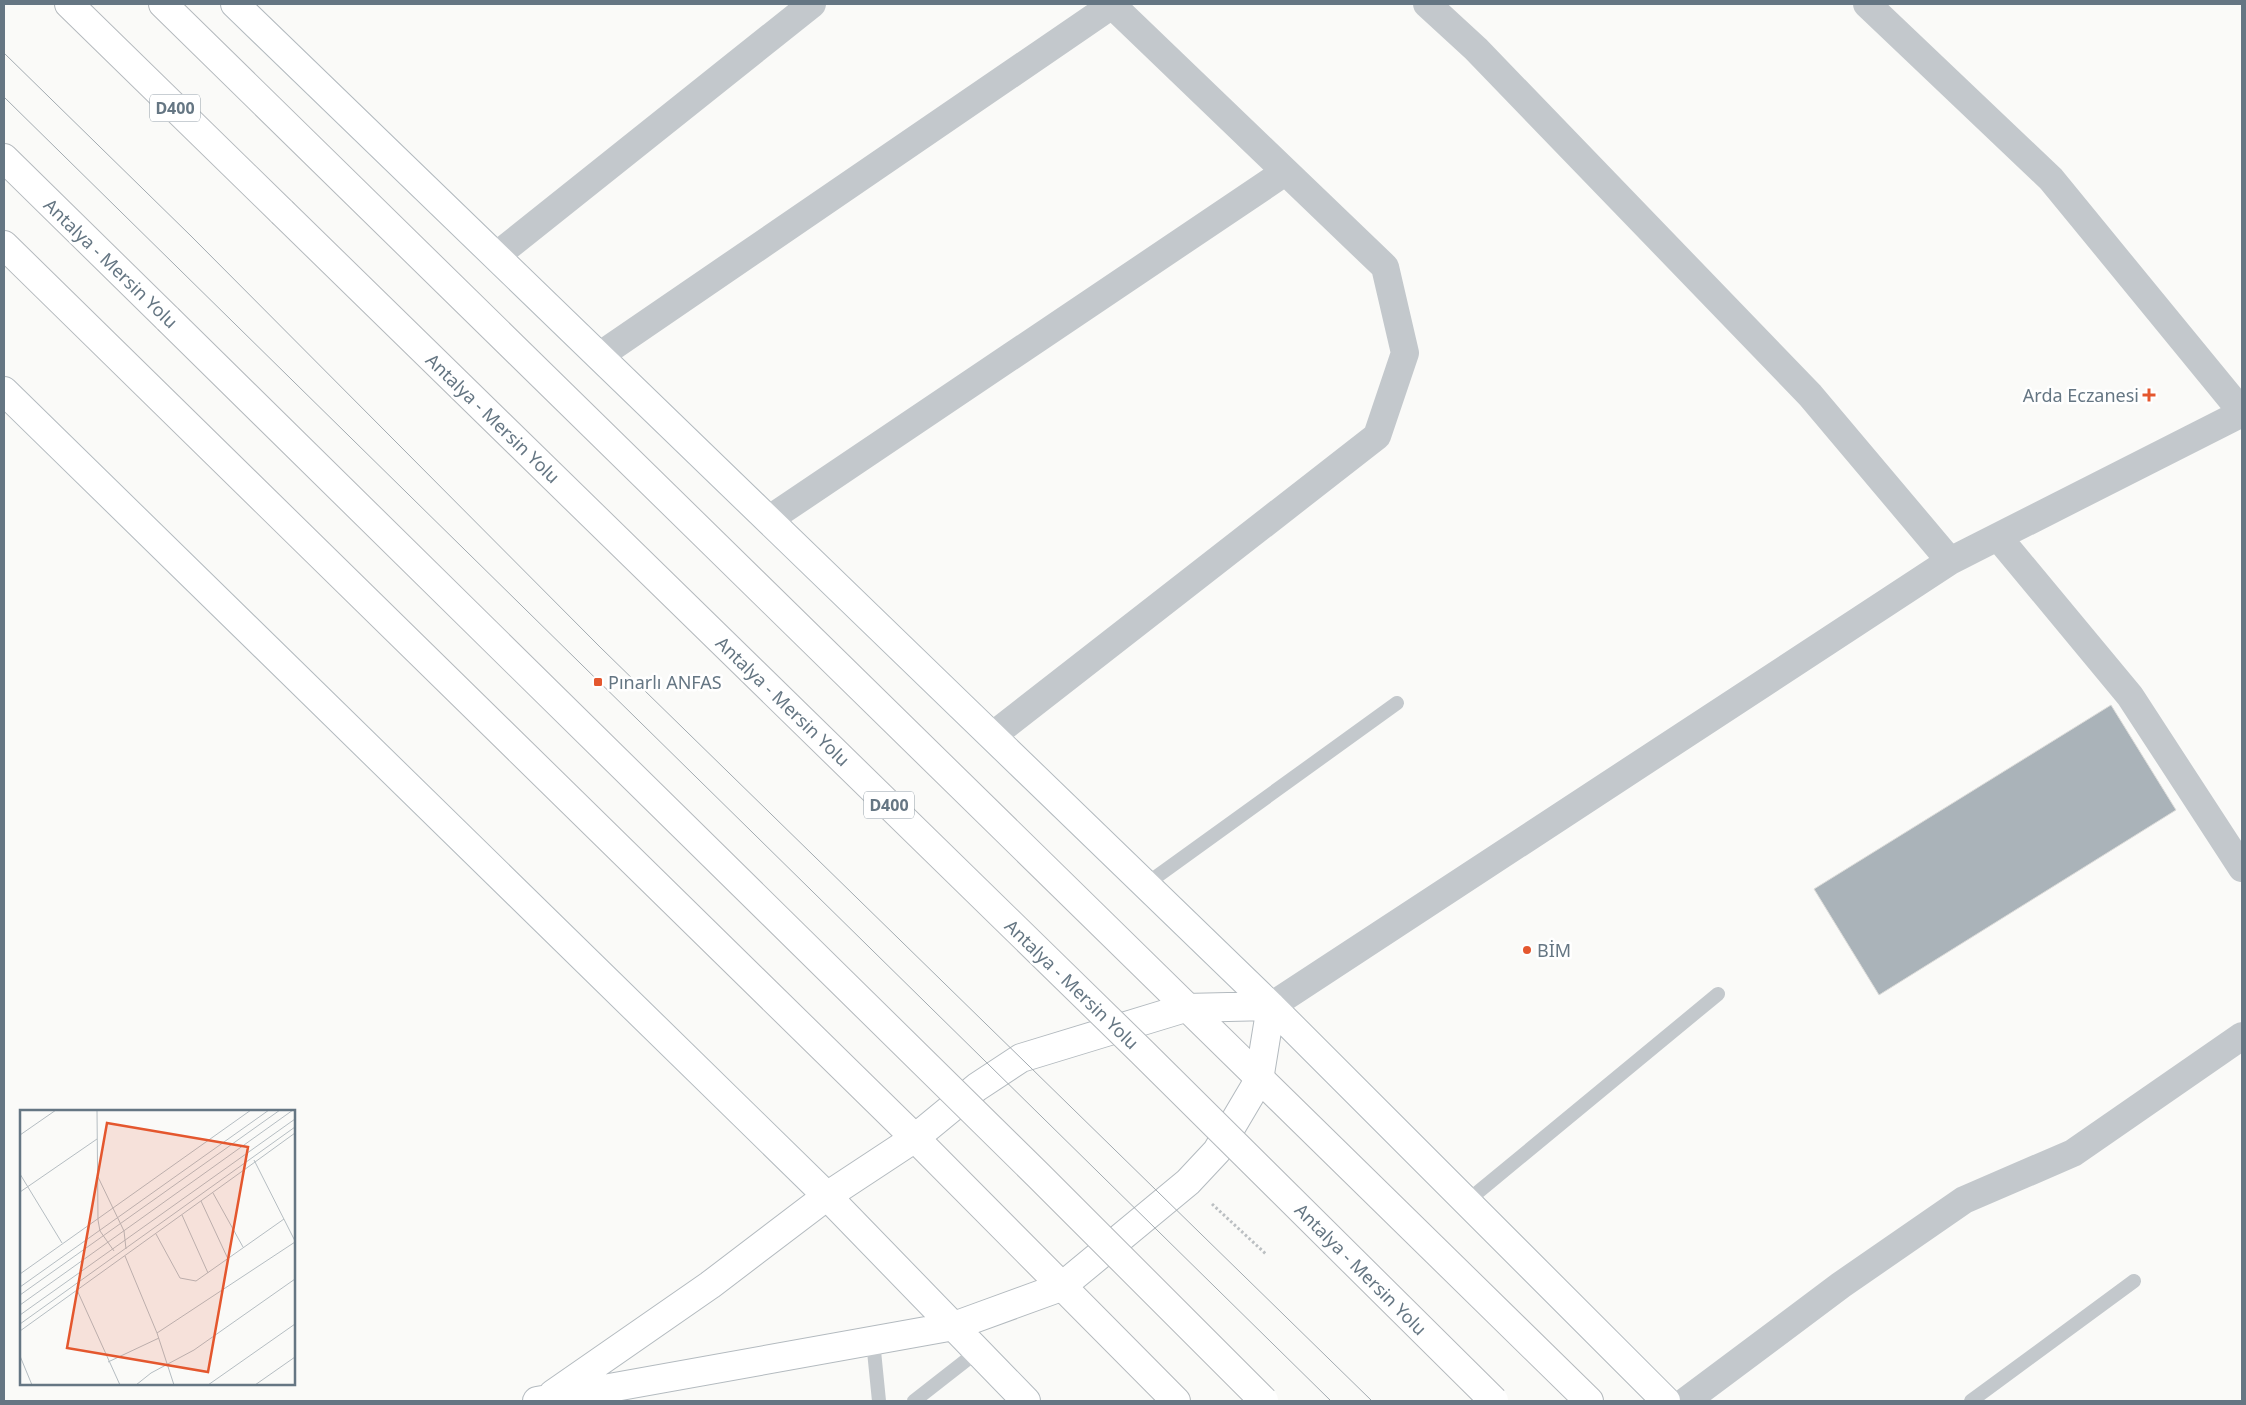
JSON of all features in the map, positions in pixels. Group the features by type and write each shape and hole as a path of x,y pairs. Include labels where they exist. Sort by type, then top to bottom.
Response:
{"main road":[{"name":"Antalya - Mersin Yolu","path":"69,4 1135,1045 1494,1401"},
{"path":"163,4 409,243 1185,1008 1589,1401"},
{"path":"235,4 1271,1006 1666,1401"},
{"name":"Antalya - Mersin Yolu","path":"4,158 1038,1175 1264,1401"},
{"path":"4,245 915,1138 1176,1401"},
{"path":"4,391 827,1196 1026,1401"},
{"path":"541,1400 710,1285 827,1196 915,1138 977,1087 1021,1058 1185,1008 1271,1006"},
{"path":"541,1400 954,1326 1061,1287 1188,1182 1216,1151 1259,1080 1271,1006"}],"street":[{"path":"496,256 812,4"},
{"path":"599,356 1111,4 1385,267 1405,353 1377,436 992,736"},
{"path":"1427,4 1476,49 1810,395 1950,561"},
{"path":"1271,1006 1950,561 2242,412 2050,179 1867,4"},
{"path":"768,520 1285,172"},
{"path":"1998,537 2130,696 2242,868"},
{"path":"1686,1401 1841,1285 1964,1200 2074,1152 2242,1036"}],"lane":[{"path":"1145,885 1397,702"},
{"path":"1466,1202 1718,994"},
{"path":"1971,1401 2134,1281"},
{"path":"873,1341 879,1401"},
{"path":"914,1401 978,1351"}],"path":[{"path":"1188,1182 1266,1255"}],"building":[{"path":"2111,705 2176,810 1879,995 1814,889"}],"tram line":[{"path":"4,53 191,236 600,647 1372,1401"},
{"path":"4,97 1331,1401"}],"place":[{"name":"Arda Eczanesi","path":"2149,395"},
{"name":"Pınarlı ANFAS","path":"598,682"},
{"name":"BİM","path":"1527,950"}]}
